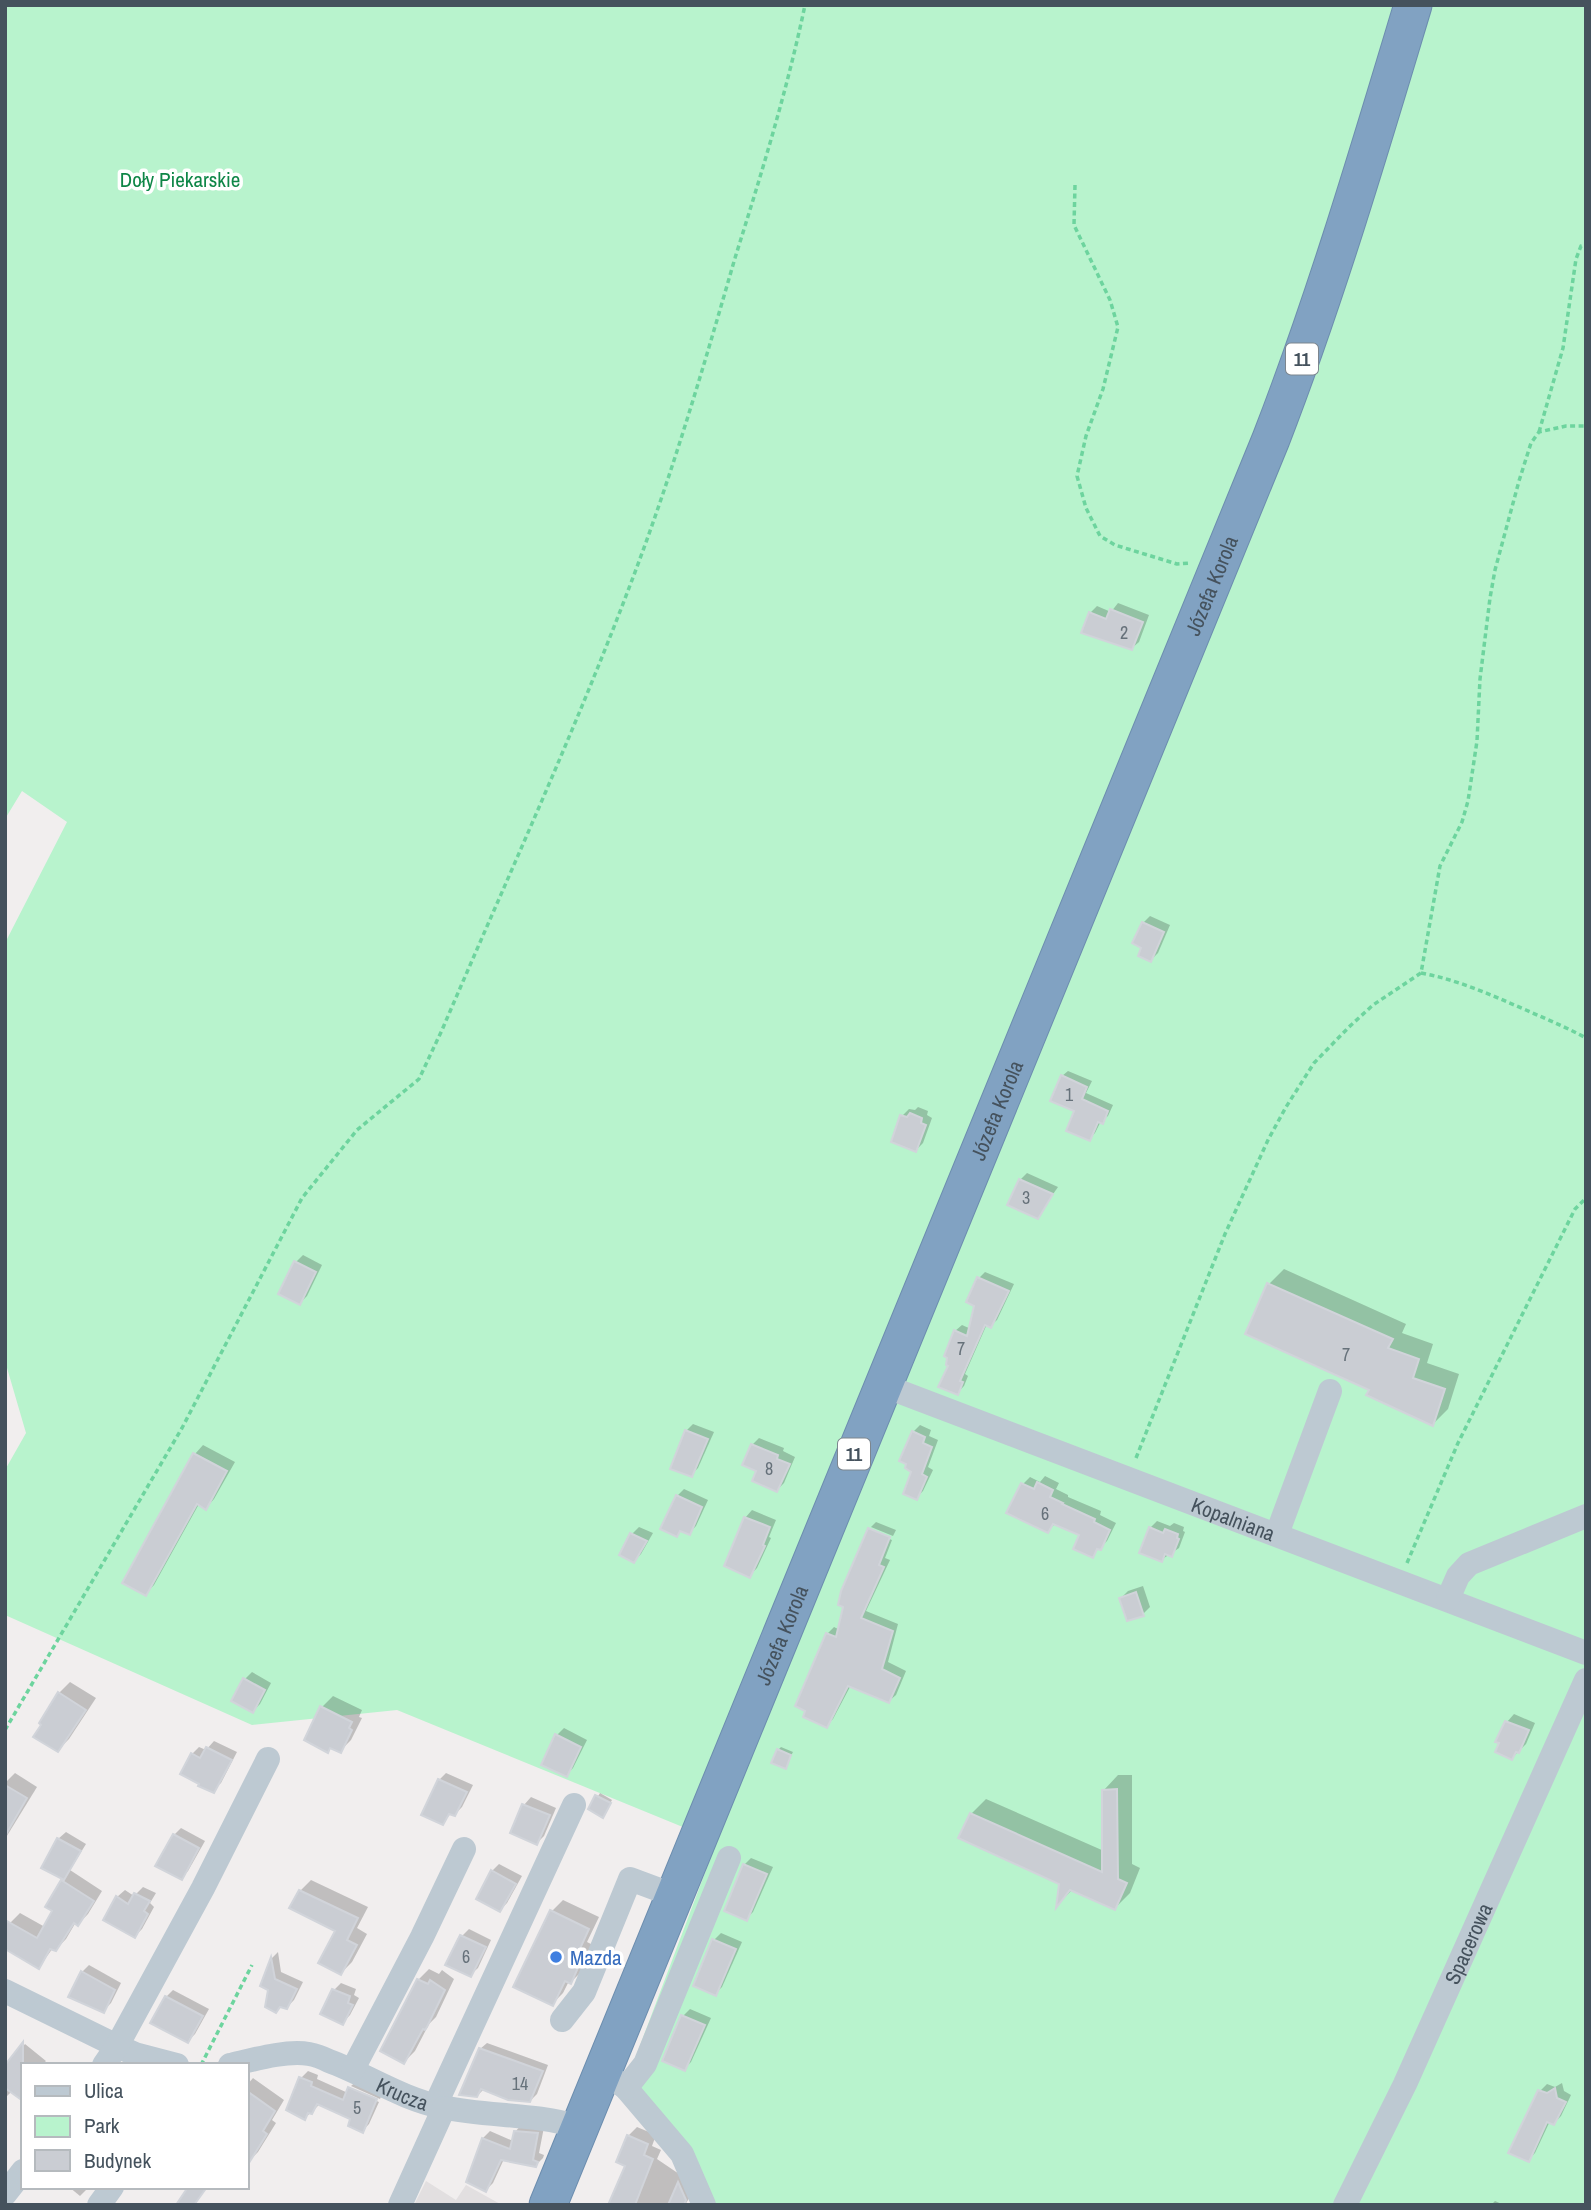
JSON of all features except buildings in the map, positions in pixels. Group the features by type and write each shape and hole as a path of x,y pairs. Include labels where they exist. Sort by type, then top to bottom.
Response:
{"highway":[{"name":"Józefa Korola","path":"548,2205 579,2127 614,2080 673,1895 1221,561 1306,347 1337,256 1413,5"}],"street":[{"name":"Kopalniana","path":"882,1385 1586,1653"},
{"path":"1277,1534 1330,1391"},
{"path":"1448,1599 1458,1576 1469,1563 1586,1516"},
{"name":"Spacerowa","path":"1345,2205 1405,2084 1586,1680"},
{"path":"111,2056 203,1888 268,1759"},
{"path":"400,2205 440,2107 574,1805"},
{"path":"352,2069 422,1937 464,1849"},
{"path":"704,2205 682,2154 614,2080 645,2064 729,1858"},
{"path":"562,2020 584,1992 630,1879 673,1895"},
{"path":"5,1991 111,2056 165,2063"},
{"name":"Krucza","path":"239,2063 275,2055 308,2053 352,2069 408,2097 440,2107 483,2114 548,2119 579,2127"},
{"path":"5,2194 21,2174"},
{"path":"99,2205 111,2189"}],"path":[{"path":"5,1730 182,1428 302,1198 357,1130 419,1079 442,1030 601,657 644,546 689,414 764,165 795,54 805,5"},
{"path":"1075,185 1073,225 1110,300 1118,327 1104,389 1086,436 1076,475 1086,508 1100,536 1115,545 1177,564 1221,561"},
{"path":"1421,973 1440,866 1462,822 1468,801 1478,741 1480,679 1495,570 1527,456 1531,443 1539,432 1563,348 1576,259 1581,246 1586,246"},
{"path":"1539,432 1566,426 1586,426"},
{"path":"1128,1479 1225,1234 1268,1140 1314,1063 1349,1027 1373,1005 1421,973 1447,978 1475,988 1567,1027 1586,1038"},
{"path":"1399,1582 1458,1443 1575,1209 1586,1198"},
{"path":"202,2063 252,1965"}],"shaded area":[{"path":"426,2181 456,2200 466,2185 502,2205 414,2205"}],"green space":[{"name":"Doły Piekarskie","path":"5,5 1586,5 1586,2205 698,2205 682,2157 624,2088 717,1841 397,1710 252,1725 5,1615 5,1470 26,1433 5,1361 5,943 67,822 22,791 5,819"}],"place":[{"name":"Mazda","path":"556,1957"}]}
